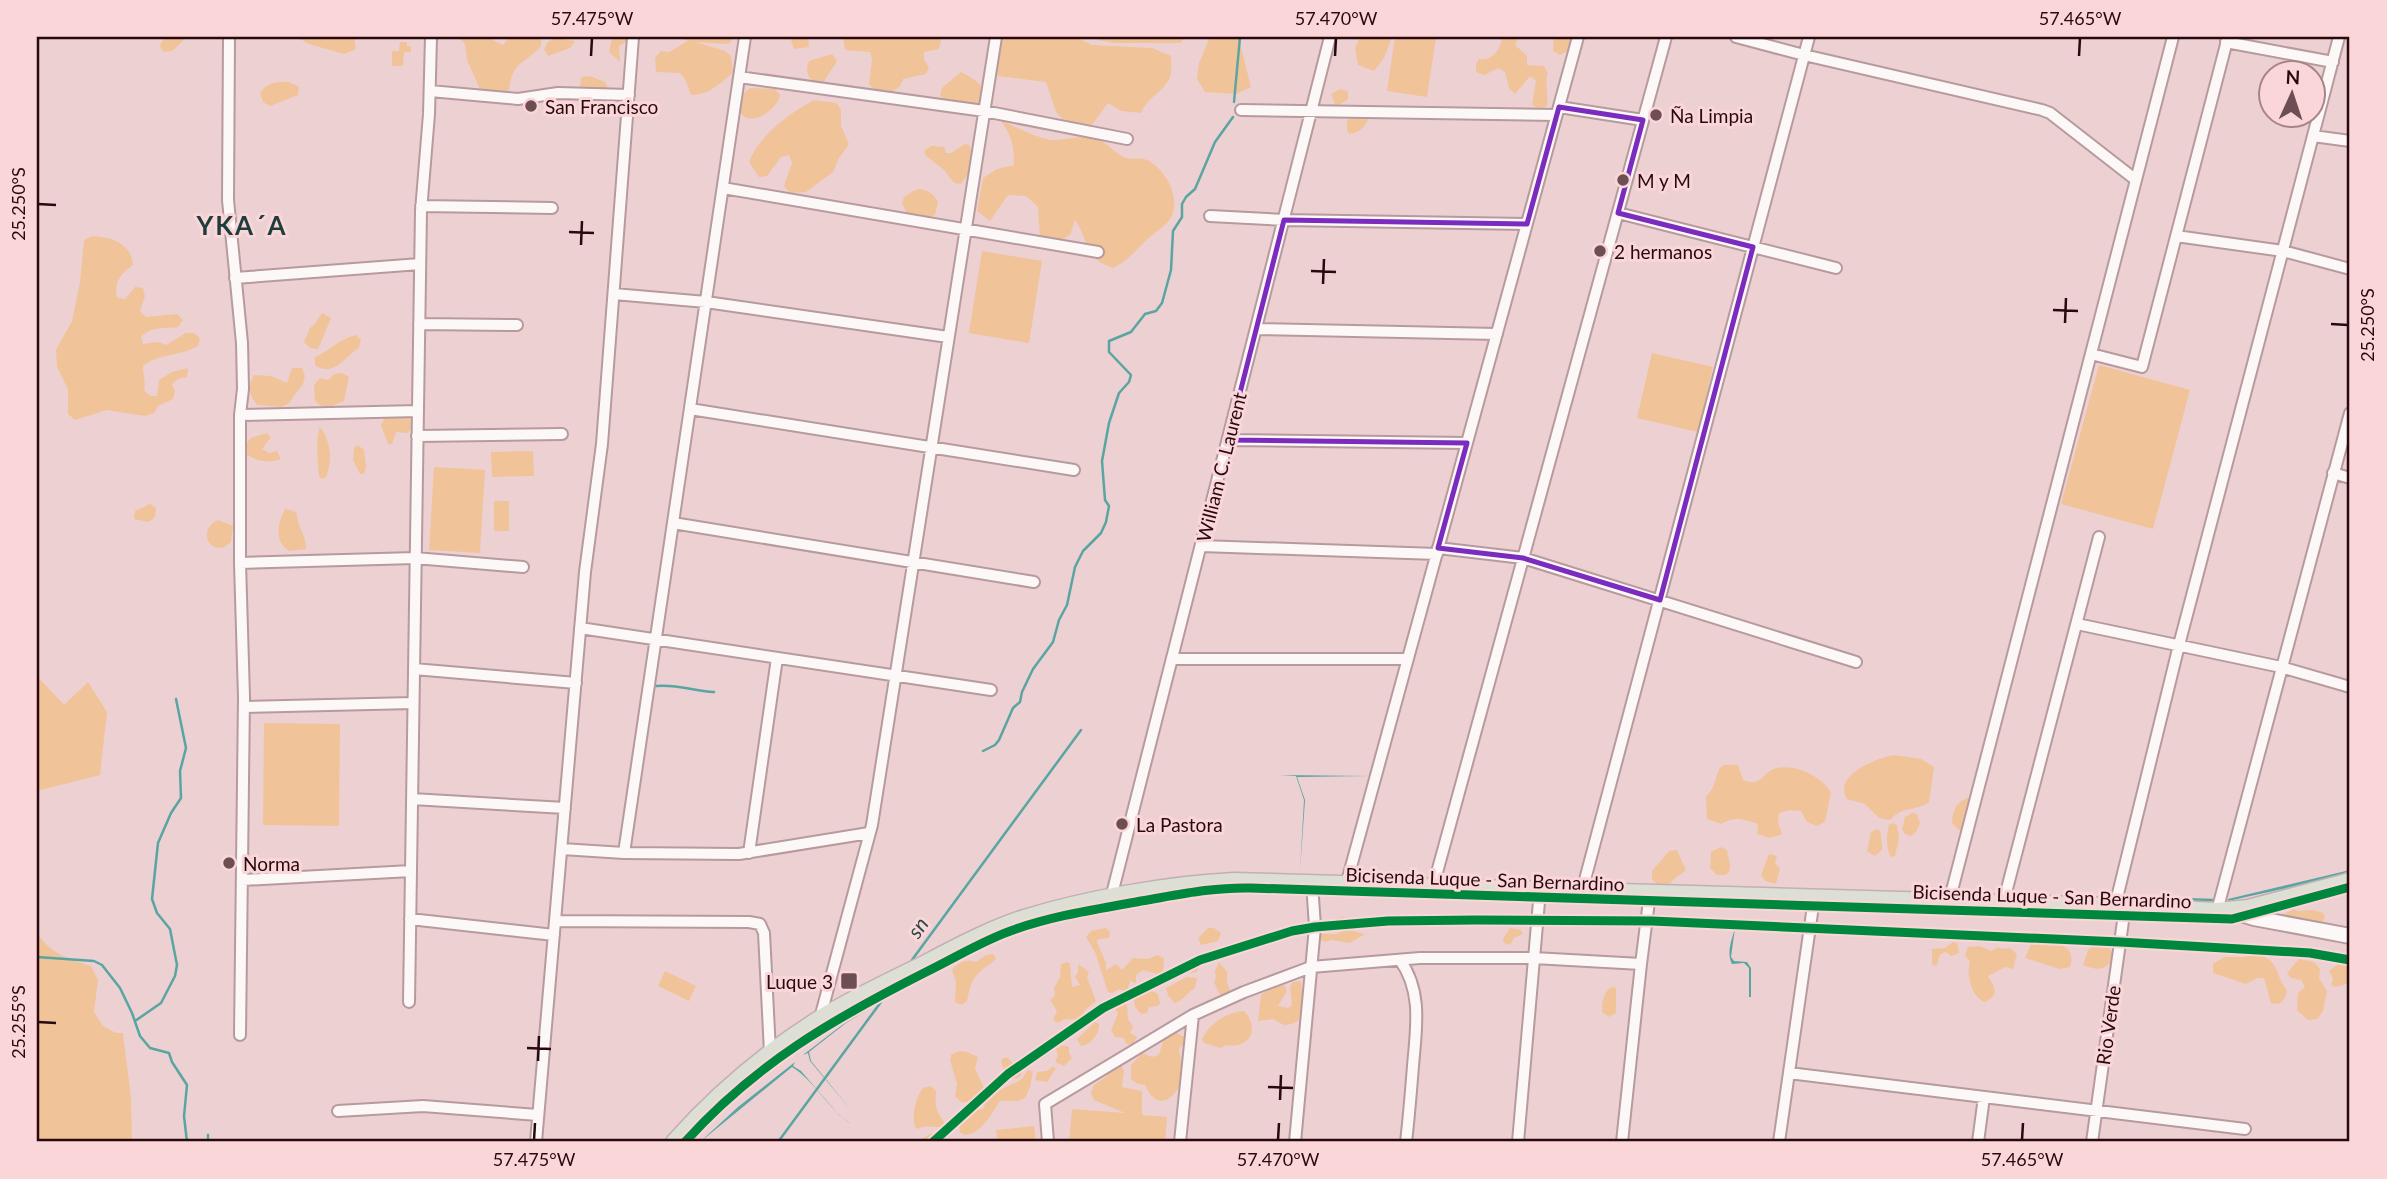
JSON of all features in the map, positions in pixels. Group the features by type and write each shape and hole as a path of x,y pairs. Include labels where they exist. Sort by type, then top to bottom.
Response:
{"main road":[{"path":"2224,911 2350,881"},
{"path":"674,1142 709,1105 770,1052 820,1018 966,942 1022,919 1111,898 1201,882 2120,906 2224,911 2350,936"}],"street":[{"path":"229,37 228,200 242,343 243,389 240,415 244,707 240,1035"},
{"path":"409,1002 421,206 432,37"},
{"path":"536,1142 585,572 602,444 633,37"},
{"path":"624,853 745,37"},
{"path":"820,1018 870,834 996,37"},
{"name":"William C. Laurent","path":"1111,898 1330,37"},
{"path":"1346,885 1578,37"},
{"path":"1433,887 1666,37"},
{"path":"1736,37 2042,110 2050,113 2136,180"},
{"path":"1583,891 1809,37"},
{"path":"1949,902 2173,37"},
{"name":"Rio Verde","path":"2092,1142 2120,906 2179,645 2339,37"},
{"path":"2091,354 2142,367 2227,39 2333,62"},
{"path":"739,77 984,111 1127,139"},
{"path":"430,91 518,99 558,93 629,95"},
{"path":"1241,110 1557,111 1643,120"},
{"path":"2313,136 2350,141"},
{"path":"723,188 1098,251"},
{"path":"421,206 552,208"},
{"path":"1618,213 1836,268"},
{"path":"1210,216 1284,220 1527,224"},
{"path":"2176,236 2283,251 2350,269"},
{"path":"235,278 420,264"},
{"path":"614,294 706,302 948,337"},
{"path":"419,324 517,325"},
{"path":"1256,330 1497,334"},
{"path":"690,409 1074,470"},
{"path":"240,415 418,411"},
{"path":"2224,911 2281,667 2350,413"},
{"path":"417,436 562,434"},
{"path":"1228,440 1467,443"},
{"path":"2333,474 2350,478"},
{"path":"673,523 1034,582"},
{"path":"2003,904 2099,537"},
{"path":"1201,546 1437,551 1523,558 1856,662"},
{"path":"240,563 415,558 523,567"},
{"path":"2077,624 2281,667 2350,687"},
{"path":"580,628 991,690"},
{"path":"749,853 777,658"},
{"path":"1172,659 1408,659"},
{"path":"414,669 576,683"},
{"path":"244,707 413,703"},
{"path":"412,799 565,808"},
{"path":"562,849 624,853 749,853 870,834"},
{"path":"243,880 411,871"},
{"path":"1295,1142 1315,927 1312,883"},
{"path":"1518,1142 1540,890"},
{"path":"1622,1142 1650,893"},
{"path":"1779,1142 1814,899"},
{"path":"410,919 554,935"},
{"path":"555,921 760,924 764,933 770,1052"},
{"path":"1048,1142 1045,1104 1193,1015 1311,967 1420,958 1534,958 1641,964"},
{"path":"1401,960 1413,985 1417,1018 1406,1142"},
{"path":"1180,1142 1193,1015"},
{"path":"1789,1073 2245,1129"},
{"path":"1978,1142 1984,1097"},
{"path":"338,1111 423,1106 538,1115"}],"highlighted area":[{"path":"1559,107 1643,120 1618,213 1753,247 1660,600 1523,558 1438,548 1467,443 1228,440 1284,220 1527,224"}],"shaded area":[{"path":"165,37 187,37 172,51 163,52 160,45"},
{"path":"297,37 354,37 356,49 344,54 309,44"},
{"path":"459,37 494,37 493,40 503,45 509,37 541,37 541,46 516,68 509,90 503,95 487,94 480,89 467,60 465,44"},
{"path":"612,37 635,37 619,46 620,62 609,52"},
{"path":"678,37 734,37 729,44 696,42 725,51 731,56 733,72 714,88 691,95 680,73 656,72 655,58 661,51 669,52 688,41"},
{"path":"790,37 808,37 809,47 794,49"},
{"path":"843,37 942,37 939,49 924,52 924,60 929,67 926,74 903,79 900,86 887,96 879,95 869,84 872,60 870,52 845,50"},
{"path":"997,37 1076,37 1092,45 1152,48 1171,56 1171,75 1141,113 1121,111 1108,103 1089,129 1073,130 1056,112 1046,82 998,76 995,43"},
{"path":"1099,37 1184,37 1181,43 1115,43 1098,40"},
{"path":"1210,37 1243,37 1240,43 1251,87 1236,94 1205,92 1197,79 1199,63"},
{"path":"1360,37 1392,37 1384,58 1374,71 1358,65 1355,48"},
{"path":"1395,37 1436,37 1427,97 1387,91"},
{"path":"1502,37 1519,37 1515,45 1527,56 1527,65 1544,66 1548,73 1547,106 1540,109 1532,105 1536,81 1530,76 1515,94 1509,88 1505,72 1499,68 1484,75 1476,72 1479,59 1495,54"},
{"path":"1554,37 1574,37 1570,48 1560,55 1553,51"},
{"path":"555,38 575,41 570,48 548,56 544,49 548,42"},
{"path":"400,42 407,42 407,46 411,46 411,52 404,52 403,66 392,66 392,51 399,51"},
{"path":"832,54 837,61 823,83 815,83 808,73 809,61"},
{"path":"961,72 980,85 983,94 978,106 960,110 940,96 942,88"},
{"path":"590,76 605,82 610,92 580,88 581,77"},
{"path":"289,82 299,87 298,95 270,106 263,102 260,94 265,87"},
{"path":"750,88 775,89 780,95 778,101 762,116 744,116 738,109 738,98"},
{"path":"1340,89 1348,91 1348,99 1336,107 1331,94"},
{"path":"814,100 837,103 841,110 841,126 849,144 833,172 806,192 790,193 784,186 792,163 789,155 781,157 767,176 759,177 749,162 768,134 795,111"},
{"path":"1358,111 1369,116 1368,119 1360,130 1350,134 1347,131 1347,121"},
{"path":"1000,120 1051,140 1093,138 1126,158 1147,160 1154,164 1165,176 1172,191 1174,207 1170,219 1129,258 1113,268 1091,254 1075,220 1070,235 1055,244 1040,240 1038,207 1026,196 1008,195 990,221 977,211 983,178 997,169 1014,165 1012,141"},
{"path":"965,144 969,145 972,161 961,184 954,183 924,151 931,146 944,147 946,153 951,153"},
{"path":"918,189 930,193 938,202 935,215 924,219 907,214 903,200"},
{"path":"92,236 119,243 131,257 133,265 121,275 117,283 117,298 125,299 135,287 143,288 145,296 140,311 146,317 177,314 183,320 178,327 145,333 141,337 143,344 158,342 166,345 186,333 194,333 200,338 198,346 155,359 143,366 144,390 150,396 157,396 159,380 172,372 188,368 187,377 172,384 175,391 173,399 158,406 154,413 145,416 107,410 75,420 68,414 68,389 57,367 56,350 72,321 80,282 84,240"},
{"path":"982,251 1042,261 1029,343 969,333"},
{"path":"322,313 331,318 318,349 310,348 304,342 310,328"},
{"path":"356,335 361,340 359,348 338,365 328,369 315,365 315,357"},
{"path":"1652,353 1713,367 1698,432 1637,418"},
{"path":"2099,365 2190,390 2153,529 2061,504"},
{"path":"292,368 302,368 305,376 303,384 288,404 281,407 257,405 250,390 254,375 271,376 287,383"},
{"path":"342,373 349,377 344,401 325,407 315,401 314,385 320,378 328,380 334,374"},
{"path":"393,413 410,419 411,427 408,433 396,432 392,444 388,444 381,425 385,417"},
{"path":"320,427 329,445 330,458 326,477 322,479 319,477 317,451"},
{"path":"267,433 271,437 262,449 269,453 277,451 281,459 262,461 245,453 245,445 251,438"},
{"path":"358,445 364,450 364,474 360,474 353,460 354,448"},
{"path":"533,451 534,476 492,477 491,452"},
{"path":"434,467 485,470 480,553 429,550"},
{"path":"494,501 509,501 509,531 494,531"},
{"path":"150,504 156,508 155,517 149,522 134,519 135,511"},
{"path":"285,509 297,514 306,549 289,551 281,542 278,532"},
{"path":"218,520 233,526 231,542 218,548 209,542 207,531"},
{"path":"37,676 64,705 88,682 107,712 100,775 37,791"},
{"path":"264,723 340,724 339,826 263,825"},
{"path":"1894,755 1921,759 1934,767 1929,802 1900,812 1890,820 1879,818 1865,804 1847,799 1844,790 1846,782 1858,769"},
{"path":"1723,765 1738,765 1743,780 1750,782 1759,781 1772,770 1785,767 1814,776 1831,792 1825,822 1817,826 1807,822 1801,811 1779,813 1778,823 1782,834 1770,838 1757,834 1758,824 1735,819 1721,824 1707,819 1706,797"},
{"path":"1967,798 1975,799 1976,822 1967,830 1959,830 1952,823 1953,814 1957,805"},
{"path":"1912,813 1917,814 1920,823 1911,836 1905,834 1902,829 1905,817"},
{"path":"1889,825 1897,825 1899,838 1895,856 1891,857 1887,838"},
{"path":"1877,829 1881,832 1882,848 1874,856 1867,851 1871,832"},
{"path":"1721,847 1727,850 1730,864 1726,875 1717,875 1710,868 1711,852"},
{"path":"1677,850 1686,870 1672,881 1668,888 1659,886 1652,879 1652,871 1669,851"},
{"path":"1769,854 1777,856 1775,863 1780,868 1776,884 1765,881 1761,875"},
{"path":"1210,888 1247,889 1192,894 1077,915 1020,929 985,943 861,1008 799,1045 741,1088 684,1142 744,1085 776,1058 831,1020 991,938 1071,913"},
{"path":"1341,892 2233,918 2286,906 2233,920"},
{"path":"2294,909 2313,910 2323,913 2325,917 2321,924 2278,917"},
{"path":"1343,917 1364,921 1361,924 1342,924 1333,928 1328,924 1329,920"},
{"path":"1106,928 1110,932 1109,938 1099,939 1097,942 1106,963 1106,970 1116,964 1122,970 1133,958 1147,959 1158,955 1164,958 1163,972 1157,974 1143,970 1136,975 1136,983 1130,981 1127,992 1119,989 1108,992 1095,952 1086,937 1091,931"},
{"path":"1208,928 1214,928 1221,933 1218,941 1201,945 1198,938"},
{"path":"1510,928 1521,930 1523,934 1514,938 1510,945 1504,943 1503,939"},
{"path":"1346,929 1365,934 1350,943 1332,940 1324,942 1319,938 1321,934 1337,934"},
{"path":"37,933 54,951 91,966 98,980 94,1012 103,1026 116,1033 123,1033 131,1097 132,1142 37,1142"},
{"path":"2043,940 2069,950 2072,960 2070,967 2060,969 2025,958 2032,942"},
{"path":"1953,942 1957,943 1959,953 1951,956 1943,953 1936,966 1932,965 1932,949 1945,948"},
{"path":"2096,943 2108,945 2113,954 2112,962 2098,969 2083,965 2088,950"},
{"path":"1979,946 1991,951 1998,947 2010,948 2017,954 2013,969 2005,967 1988,976 1995,993 1985,1002 1973,990 1969,978 1970,962 1965,955 1968,947"},
{"path":"993,954 996,958 973,980 967,1001 962,1005 955,1002 956,982 952,970 963,962 976,962"},
{"path":"2257,954 2270,960 2287,990 2285,998 2279,1004 2271,1003 2264,978 2246,984 2213,973 2213,964 2224,957"},
{"path":"2299,959 2314,962 2320,969 2319,978 2327,991 2323,1011 2317,1019 2308,1020 2297,1010 2298,993 2305,987 2301,980 2291,978 2287,973"},
{"path":"1192,960 1199,964 1197,972 1182,974 1179,967"},
{"path":"2343,960 2350,961 2350,983 2335,987 2331,985 2333,979 2329,971"},
{"path":"1219,962 1227,972 1230,990 1224,996 1219,993 1214,982"},
{"path":"1061,964 1070,964 1072,987 1080,985 1075,977 1078,964 1089,972 1087,977 1096,1001 1085,1010 1080,1020 1065,1019 1058,1023 1053,1020 1057,1011 1050,1000 1055,996 1054,988 1060,977"},
{"path":"665,971 696,986 689,1001 658,986"},
{"path":"1187,977 1197,978 1195,988 1174,1003 1166,988"},
{"path":"1301,981 1302,991 1306,994 1304,1011 1296,1022 1284,1025 1273,1019 1258,1021 1261,995 1277,984 1285,986 1287,991 1278,1006 1288,1008 1292,1005 1290,987 1293,982"},
{"path":"1611,987 1616,988 1616,1013 1609,1017 1602,1012 1602,1005"},
{"path":"1150,990 1158,994 1160,1003 1158,1006 1149,1007 1147,1013 1141,1014 1135,1007 1133,995 1143,995"},
{"path":"1127,1004 1128,1019 1133,1027 1130,1033 1137,1037 1132,1045 1126,1044 1124,1038 1115,1037 1111,1030 1118,1014 1115,1008"},
{"path":"1244,1011 1248,1015 1252,1030 1244,1043 1221,1048 1204,1043 1202,1039 1214,1024 1225,1016"},
{"path":"1095,1022 1099,1024 1096,1035 1088,1044 1081,1046 1077,1039"},
{"path":"1177,1033 1186,1038 1185,1044 1179,1048 1182,1079 1175,1093 1163,1101 1157,1100 1145,1085 1131,1079 1131,1065 1142,1053 1152,1057 1159,1055 1166,1038"},
{"path":"1063,1045 1069,1047 1072,1058 1064,1066 1055,1062 1058,1056 1056,1049"},
{"path":"959,1051 978,1057 975,1069 985,1090 976,1101 961,1102 955,1096 957,1084 950,1060 951,1055"},
{"path":"1008,1058 1015,1066 1023,1068 1021,1076 1014,1079 1006,1076 1001,1061"},
{"path":"1114,1062 1121,1065 1124,1071 1122,1087 1142,1091 1142,1115 1167,1117 1165,1142 1069,1142 1072,1109 1125,1113 1094,1100 1091,1093 1094,1085 1106,1077"},
{"path":"1052,1067 1056,1068 1047,1082 1035,1080 1037,1072 1047,1071"},
{"path":"1028,1070 1033,1071 1025,1098 1018,1101 1000,1101 976,1132 964,1135 960,1132 959,1124 966,1116 983,1109 992,1095 1019,1081"},
{"path":"931,1086 936,1091 937,1109 945,1124 918,1129 914,1123 916,1102 923,1088"},
{"path":"1034,1126 1036,1142 998,1142 996,1130"},
{"path":"932,1133 936,1138 945,1133 949,1142 917,1142"}],"water":[{"path":"1279,775 1369,776 1297,777 1305,800 1300,871 1304,800 1296,776"},
{"path":"2350,870 2336,877 2228,901 2228,899"},
{"path":"1735,928 1731,957 1734,961 1747,962 1751,968 1751,997 1749,968 1744,963 1732,964 1730,960 1730,946"},
{"path":"895,993 846,1023 809,1052 811,1061 851,1110 810,1061 808,1053 803,1055 846,1022"},
{"path":"795,1062 793,1066 801,1071 835,1110 808,1080 792,1067 700,1142 738,1107"}],"waterway":[{"path":"1234,102 1240,37"},
{"path":"983,751 999,740 1013,708 1020,702 1033,669 1053,642 1059,620 1067,605 1075,567 1083,551 1101,533 1106,522 1109,506 1105,500 1102,461 1109,423 1119,393 1129,382 1131,375 1109,352 1109,341 1131,332 1145,314 1156,311 1162,303 1171,270 1173,231 1182,217 1182,204 1195,189 1215,142 1233,117"},
{"path":"656,686 714,692"},
{"path":"135,1021 161,1003 175,976 177,965 170,929 157,913 152,899 158,843 181,798 180,771 186,748 176,699"},
{"name":"sn","path":"909,964 1081,730"},
{"path":"2179,899 2212,900"},
{"path":"37,957 94,961 102,965 120,988 140,1036 150,1048 169,1053 187,1085 184,1116 187,1142"},
{"name":"sn","path":"778,1142 892,987"},
{"path":"208,1135 208,1142"}],"cycle path":[{"name":"Bicisenda Luque - San Bernardino","path":"685,1142 739,1089 797,1045 859,1007 982,943 1004,933 1062,916 1195,892 1251,888 2232,919 2350,887"},
{"path":"933,1142 1008,1074 1103,1008 1200,960 1292,931 1315,927 1388,921 1652,921 2120,942 2310,953 2350,960"}],"place":[{"name":"San Francisco","path":"531,106"},
{"name":"Ña Limpia","path":"1656,115"},
{"name":"M y M","path":"1623,180"},
{"name":"2 hermanos","path":"1600,251"},
{"name":"La Pastora","path":"1122,824"},
{"name":"Norma","path":"229,863"},
{"name":"Luque 3","path":"849,981"}],"district":[{"name":"YKA´A","path":"242,225"}]}
